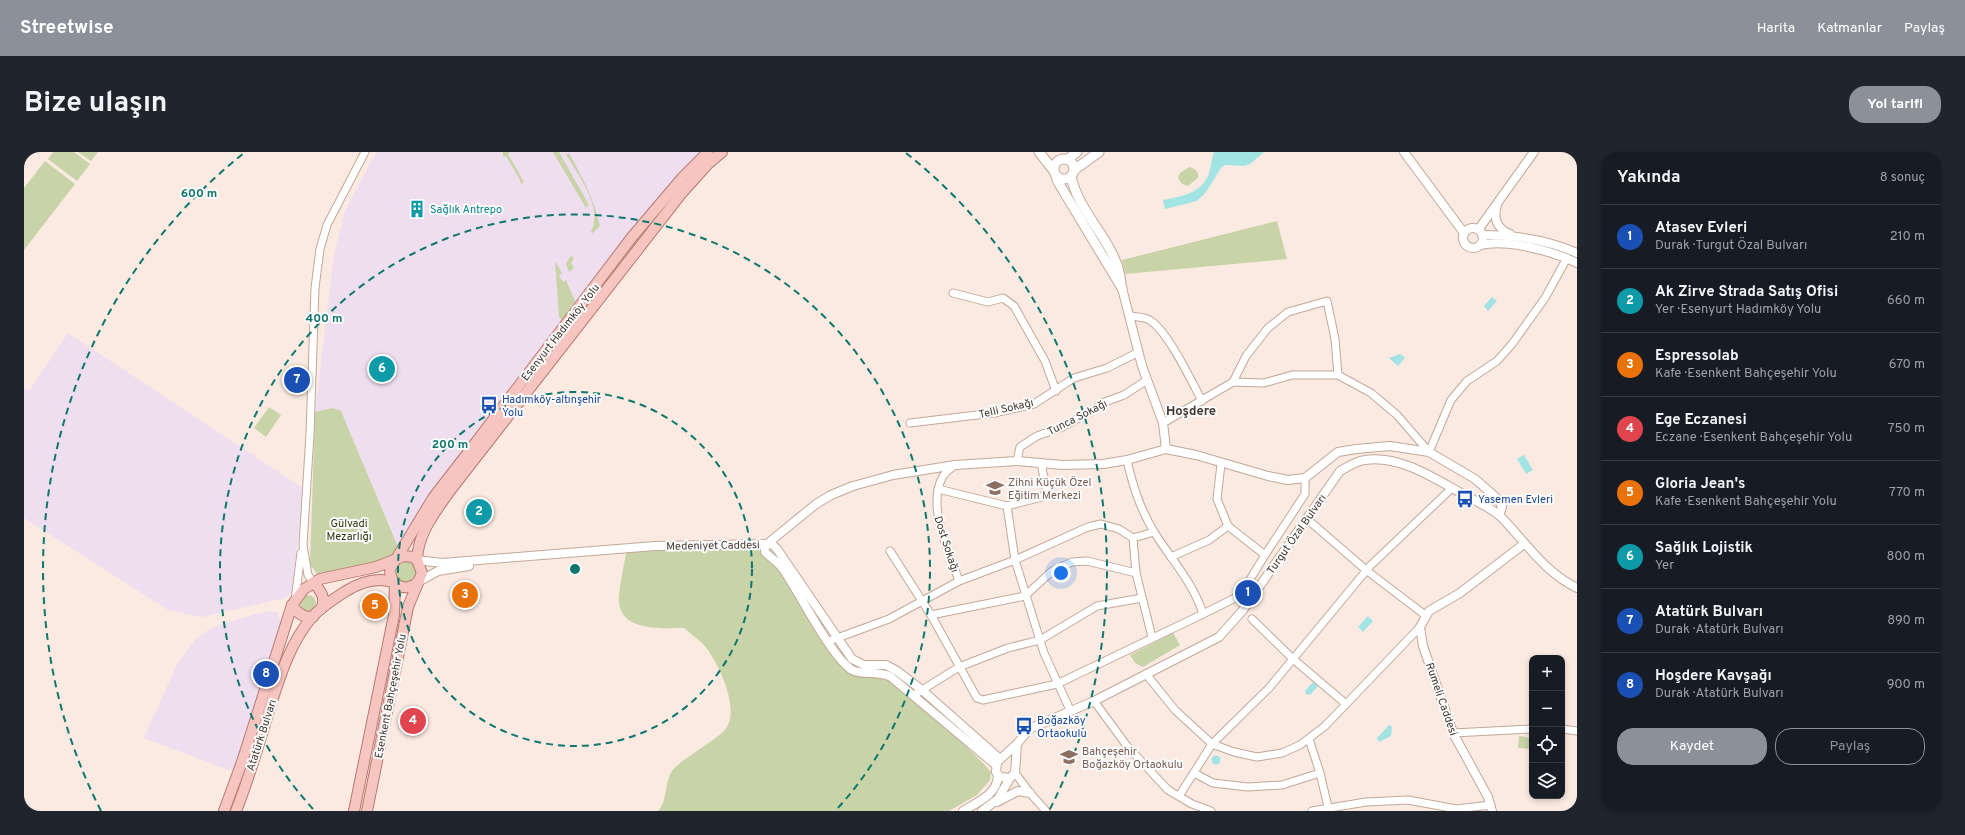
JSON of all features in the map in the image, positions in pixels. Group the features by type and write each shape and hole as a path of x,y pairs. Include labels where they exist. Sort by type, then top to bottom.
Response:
{"main road":[{"name":"Esenyurt Hadımköy Yolu","path":"417,560 418,548 428,522 449,492 708,152"},
{"name":"Esenyurt Hadımköy Yolu","path":"395,560 433,498 632,237 677,191 722,152"},
{"path":"1039,152 1055,174 1058,182 1122,288"},
{"path":"1055,174 1055,163 1062,157 1077,152"},
{"path":"1055,174 1065,179 1099,152"},
{"path":"1062,157 1073,163 1074,186 1082,204 1117,260 1122,288"},
{"path":"409,556 417,560 422,573 418,582 410,587 399,586 395,583 392,579 390,569 395,560 399,557 409,556"},
{"name":"Atatürk Bulvarı","path":"224,811 242,762 293,603 301,592 313,582 335,575 376,567 395,560"},
{"name":"Atatürk Bulvarı","path":"236,811 282,671 292,647 312,617 344,592 362,583 380,579 395,583"},
{"path":"313,582 323,596 324,602 321,609"},
{"name":"Esenkent Bahçeşehir Yolu","path":"367,811 408,607 418,582"},
{"name":"Esenkent Bahçeşehir Yolu","path":"354,811 394,615 395,583"},
{"path":"293,603 300,614 312,617"}],"street":[{"name":"Atatürk Bulvarı","path":"293,603 303,545 310,434 315,288 320,249 327,225 365,152"},
{"path":"1404,152 1464,233 1463,239 1466,245 1472,248 1487,244 1514,245 1546,251 1577,263"},
{"path":"1480,245 1480,232 1497,203 1534,152"},
{"path":"1497,203 1495,211 1496,222 1504,231 1516,237"},
{"path":"1464,233 1472,228 1480,232 1516,237 1559,246 1577,254"},
{"path":"1430,452 1450,400 1467,381 1497,361 1512,344 1545,298 1567,258"},
{"path":"1122,288 1147,380 1163,423 1166,449 1196,455 1221,464 1288,480 1305,478 1338,452 1356,448 1390,446 1430,452"},
{"path":"953,293 988,302 1003,298 1014,306 1045,361 1056,391"},
{"path":"1163,423 1233,382 1246,356 1268,328 1288,312 1327,301 1336,339 1338,375"},
{"path":"1130,316 1151,321 1166,338 1183,364 1202,401"},
{"name":"Telli Sokağı","path":"910,423 994,414 1034,404 1074,378 1107,368 1139,352"},
{"path":"1233,382 1264,383 1292,375 1338,375 1371,393 1397,415 1430,452 1468,473 1499,500 1502,507 1499,515"},
{"name":"Tunca Sokağı","path":"1017,461 1020,447 1036,436 1060,428 1092,411 1102,403 1124,395 1147,380"},
{"name":"Medeniyet Caddesi","path":"524,557 655,546 767,544 816,504 832,495 853,486 893,475 954,465 1017,461 1063,465 1102,464 1127,460 1166,449"},
{"path":"1127,460 1135,493 1154,532 1200,604 1203,614"},
{"name":"Turgut Özal Bulvarı","path":"999,761 1017,744 1029,729 1070,710 1094,701 1219,637 1243,610 1340,470 1365,460 1386,460 1404,464 1452,488 1499,515 1524,544 1552,572 1577,588"},
{"path":"938,489 1007,506 1042,497 1047,492 1041,463"},
{"path":"1221,464 1216,499 1228,526 1265,555"},
{"name":"Dost Sokağı","path":"954,465 942,477 938,489 936,512 959,581"},
{"path":"890,552 931,615 977,698 983,700 1058,684 1235,598 1246,586 1305,494 1305,478"},
{"path":"1179,796 1212,744 1269,688 1366,570 1452,488"},
{"path":"1007,506 1015,560 1025,596 1040,640 1070,710"},
{"path":"1307,519 1366,570 1425,615"},
{"path":"832,639 889,619 959,581 1015,560 1088,527 1101,524 1119,529 1133,538 1154,532"},
{"path":"1171,557 1209,540 1228,526"},
{"path":"1133,538 1136,572 1152,637"},
{"path":"767,544 772,544 777,549 832,639 843,662 853,670 861,673 883,673 891,677 999,761"},
{"path":"1146,674 1175,710 1212,744 1234,752 1257,757 1282,753 1309,739 1346,704 1420,627 1425,615 1429,611 1460,593 1524,544"},
{"name":"Atatürk Bulvarı","path":"303,545 307,573 313,582"},
{"path":"417,560 442,563 524,557"},
{"path":"418,582 438,571 524,557"},
{"path":"931,615 1025,596 1052,571 1072,562 1087,561 1136,572"},
{"path":"914,695 959,667 1008,648 1040,640 1097,606 1142,598"},
{"path":"1252,619 1293,659 1346,704"},
{"name":"Rumeli Caddesi","path":"1420,627 1424,646 1453,733 1488,797 1492,808"},
{"path":"832,639 852,659 864,665 879,664 892,668 922,690 999,761"},
{"path":"1094,701 1127,746 1168,790 1211,811"},
{"path":"1453,733 1529,729"},
{"path":"1565,730 1577,732"},
{"path":"1309,739 1320,773 1329,809"},
{"path":"994,803 1000,797 1013,775 1017,744"},
{"path":"999,761 1010,758 1015,763"},
{"path":"963,811 992,792 996,785 999,761"},
{"path":"1194,773 1213,783 1248,787 1282,785 1320,773"},
{"path":"998,775 1003,778 1013,775"},
{"path":"1013,775 1046,811"},
{"path":"982,811 1018,791 1030,793"},
{"path":"1312,811 1366,802 1408,800 1456,809 1492,808"}],"shaded area":[{"path":"376,152 703,152 610,258 476,431 398,547 341,411 315,412 334,254 345,211"},
{"path":"68,333 303,488 293,593 285,598 202,617 168,610 24,518 24,388 29,391"},
{"path":"268,611 278,613 281,626 234,772 144,738 177,664 195,640 208,630 221,624"}],"green space":[{"path":"53,152 74,152 90,164 77,181 48,159"},
{"path":"78,152 98,152 91,161"},
{"path":"503,152 510,152 508,154 524,182 521,184 506,156 503,157"},
{"path":"553,152 559,152 589,205 586,208"},
{"path":"569,153 587,188 597,215 600,226 593,233 591,232 594,222 592,202 583,182 566,154"},
{"path":"45,161 75,184 24,250 24,188"},
{"path":"1189,167 1196,171 1198,178 1188,186 1182,184 1178,178 1180,173"},
{"path":"1277,221 1287,259 1125,274 1122,260"},
{"path":"571,255 574,259 571,263 574,268 569,272 566,264"},
{"path":"555,261 562,273 559,276 563,282 566,280 575,301 562,320 559,317"},
{"path":"269,407 281,415 266,437 254,428"},
{"name":"Gülvadi Mezarlığı","path":"333,408 341,411 398,547 392,556 386,560 317,574 310,564 315,412"},
{"path":"746,545 765,552 768,555 848,667 875,672 914,695 983,763 991,772 990,780 977,795 949,811 658,811 665,797 668,781 672,771 681,762 723,732 729,724 731,713 730,701 722,676 711,654 705,646 684,628 655,628 636,624 628,619 622,612 619,598 627,548"},
{"path":"406,560 414,563 417,571 414,579 406,582 398,579 395,571 398,563"},
{"path":"305,595 311,595 316,600 314,609 311,611 305,611 300,606 300,600"},
{"path":"1173,633 1180,645 1143,667 1135,663 1130,655"},
{"path":"1519,736 1529,738 1529,749 1518,748"}],"water":[{"path":"1214,152 1264,152 1250,164 1244,166 1225,165 1221,168 1206,192 1197,201 1165,209 1163,200 1188,194 1200,187 1208,176"},
{"path":"1492,297 1497,301 1488,311 1484,306"},
{"path":"1400,354 1405,358 1398,366 1389,358"},
{"path":"1524,455 1533,470 1526,474 1517,459"},
{"path":"1368,616 1373,621 1363,632 1358,627"},
{"path":"1313,682 1318,686 1310,695 1306,694 1305,691"},
{"path":"1389,725 1392,727 1391,736 1379,742 1377,738"},
{"path":"1216,755 1221,760 1216,765 1211,760"}],"place":[{"name":"Sağlık Antrepo","path":"417,209"},
{"name":"Sağlık Lojistik","path":"382,369"},
{"name":"Atatürk Bulvarı","path":"297,380"},
{"name":"Hadımköy-altınşehir Yolu","path":"489,405"},
{"name":"Zihni Küçük Özel Eğitim Merkezi","path":"995,488"},
{"name":"Yasemen Evleri","path":"1465,499"},
{"name":"Ak Zirve Strada Satış Ofisi","path":"479,512"},
{"name":"Atasev Evleri","path":"1248,593"},
{"name":"Espressolab","path":"465,595"},
{"name":"Gloria Jean's","path":"375,606"},
{"name":"Hoşdere Kavşağı","path":"266,674"},
{"name":"Ege Eczanesi","path":"413,721"},
{"name":"Boğazköy Ortaokulu","path":"1024,726"},
{"name":"Bahçeşehir Boğazköy Ortaokulu","path":"1069,757"}],"district":[{"name":"Hoşdere","path":"1191,410"}]}
